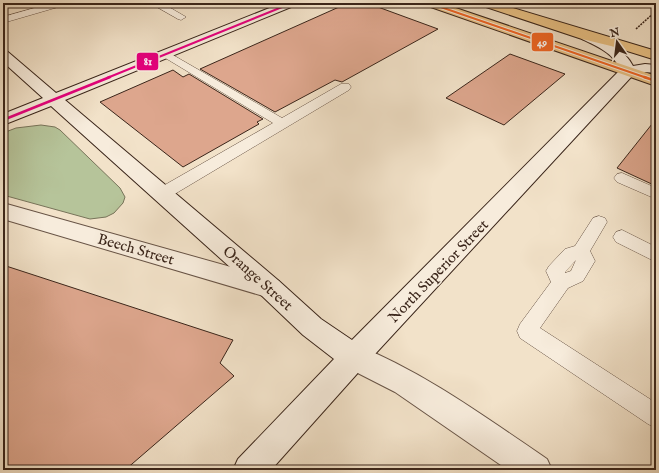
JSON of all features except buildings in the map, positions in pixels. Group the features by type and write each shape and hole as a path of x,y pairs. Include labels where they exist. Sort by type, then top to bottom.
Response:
{"main road":[{"path":"429,3 656,81"},
{"path":"484,3 587,36 616,43 656,56"}],"street":[{"path":"3,120 292,3"},
{"path":"587,36 616,53 625,61 628,71 656,68"},
{"name":"Orange Street","path":"3,55 270,288 312,327 354,357 405,382 423,393 536,470"},
{"name":"North Superior Street","path":"249,470 354,357 628,71"},
{"name":"Beech Street","path":"3,211 270,288"}],"lane":[{"path":"3,20 62,3"},
{"path":"155,3 181,17"},
{"path":"166,54 283,124"},
{"path":"162,194 346,87"},
{"path":"622,178 656,194"},
{"path":"598,222 580,250 586,261 577,276 561,283 527,331 656,416"},
{"path":"622,237 656,256"}],"path":[{"path":"635,30 656,11"}],"green space":[{"path":"41,125 55,127 60,130 120,188 125,197 123,203 114,213 106,217 90,219 3,195 3,133 16,128"}],"transit line":[{"name":"81","path":"3,120 292,3"},
{"name":"49","path":"429,3 656,81"}]}
